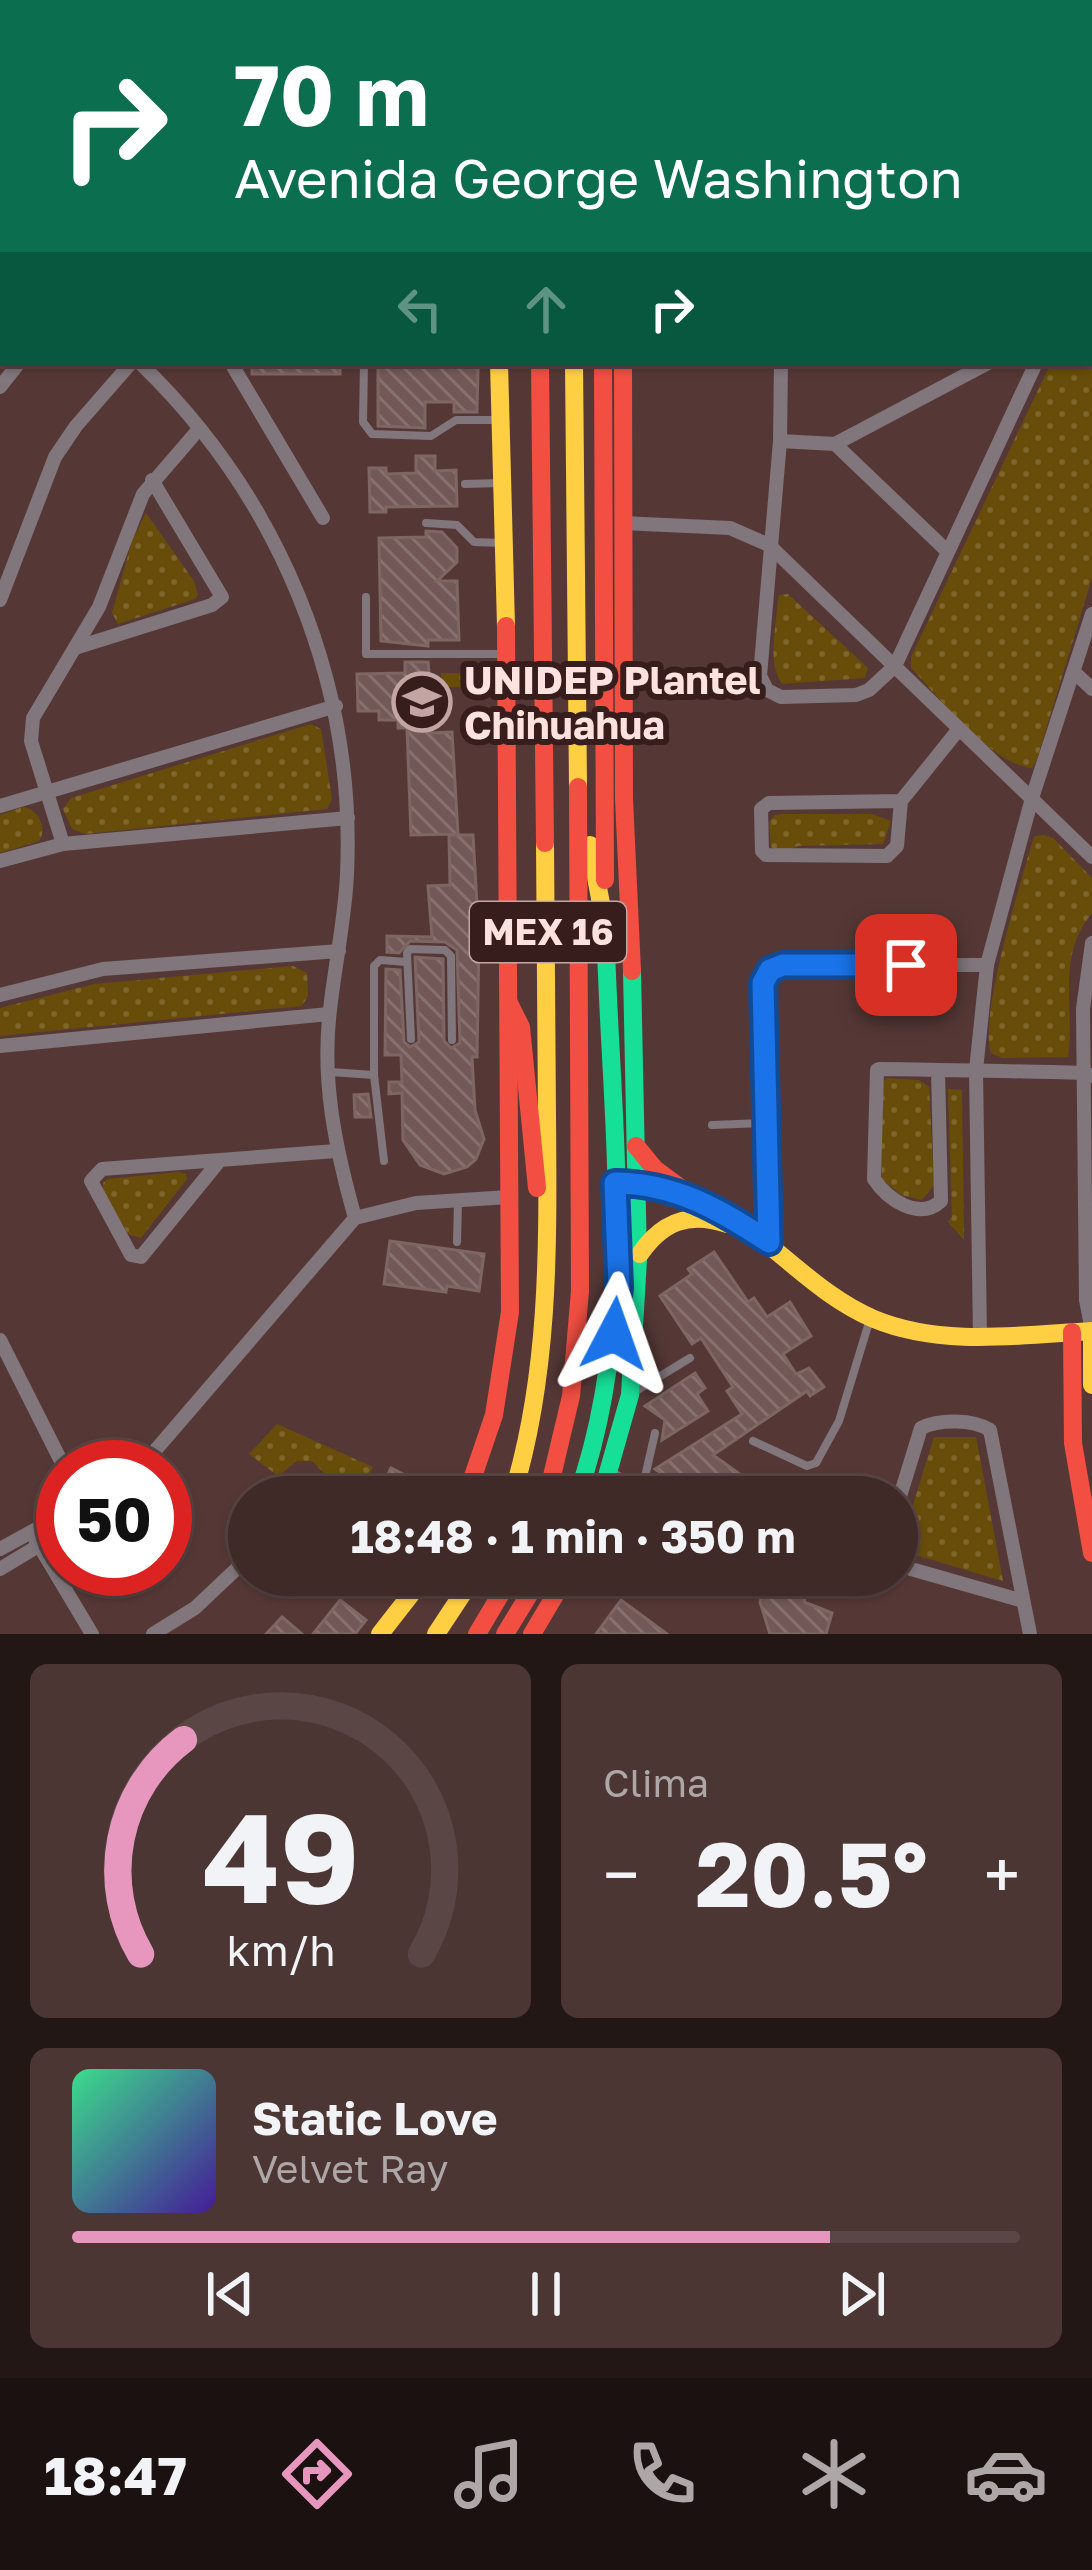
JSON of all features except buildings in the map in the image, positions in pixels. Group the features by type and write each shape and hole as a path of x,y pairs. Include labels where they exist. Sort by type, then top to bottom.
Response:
{"main road":[{"path":"473,1476 506,1359 510,1312 500,366"},
{"name":"MEX 16","path":"519,1476 535,1410 545,1316 548,1203 540,366"},
{"name":"MEX 16","path":"553,1476 567,1430 577,1321 579,785 574,366"},
{"path":"575,505 590,366"},
{"path":"604,366 613,394 622,523 624,799 638,1259 630,1395 610,1476"},
{"path":"585,1476 599,1436 610,1380 619,1287 605,925 613,394 621,366"},
{"path":"579,785 605,925"},
{"path":"509,1003 521,1027 533,1173 548,1203"},
{"path":"636,1146 668,1179 769,1242 834,1297 871,1318 914,1330 980,1336 1082,1332"},
{"path":"615,1183 637,1183 702,1200"},
{"path":"638,1259 663,1226 690,1216 718,1220 769,1242"},
{"path":"1082,1332 1092,1385"},
{"path":"1082,1332 1068,1370 1079,1498 1092,1552"},
{"path":"380,1634 410,1596"},
{"path":"436,1634 461,1596"},
{"path":"477,1634 500,1596"},
{"path":"505,1634 528,1596"},
{"path":"532,1634 555,1596"}],"street":[{"path":"0,600 55,457 76,426 132,366"},
{"path":"138,366 199,429 261,514 310,624 336,706 348,818 347,875 329,1014 328,1072 336,1151 355,1218"},
{"path":"233,366 323,518"},
{"path":"781,366 780,441 760,676 767,690 781,697 856,695 869,690 895,666 1035,366"},
{"path":"780,441 835,444 982,366"},
{"path":"63,844 31,741 32,718 78,647 152,480 199,429"},
{"path":"835,444 947,551"},
{"path":"78,647 212,605 222,596 152,480"},
{"path":"622,523 730,528 769,545 1092,857"},
{"path":"980,1336 976,1070 988,965 1031,798 1092,614"},
{"path":"1074,672 1092,689"},
{"path":"0,806 336,706"},
{"path":"901,801 769,803 761,809 762,851 766,855 886,856 897,846 901,801 959,729"},
{"path":"0,861 63,844 348,818"},
{"path":"1082,1332 1089,1075 1083,1009 1092,943"},
{"path":"0,995 103,969 339,951"},
{"path":"769,1242 763,983 770,970 783,965 988,965"},
{"path":"0,1046 329,1014"},
{"path":"938,1070 941,1201 933,1208 911,1208 889,1197 874,1180 874,1076 879,1069 976,1070 1089,1075"},
{"path":"220,1160 141,1257 130,1255 91,1180 102,1169 336,1151"},
{"path":"164,1440 355,1218 400,1205 508,1197"},
{"path":"0,1340 50,1440"},
{"path":"906,1476 921,1428 932,1423 976,1424 990,1430 1030,1634"},
{"path":"0,1549 36,1539"},
{"path":"0,1569 36,1539"},
{"path":"918,1571 1022,1600"},
{"path":"153,1634 195,1608 228,1577"},
{"path":"70,1596 92,1634"}],"lane":[{"path":"364,366 363,422 372,434 431,436 456,420 501,420"},
{"path":"465,484 502,483"},
{"path":"426,523 457,525 474,542 502,543"},
{"path":"366,597 366,654 506,654"},
{"path":"411,1039 410,949 450,953 452,1040"},
{"path":"384,1161 374,1075 374,966 386,960 407,962"},
{"path":"328,1072 374,1075"},
{"path":"712,1124 766,1124"},
{"path":"457,1242 458,1198"},
{"path":"752,1441 807,1466 816,1463 838,1424 871,1318"},
{"path":"630,1395 690,1358"},
{"path":"611,1472 642,1490 655,1432"}],"shaded area":[{"path":"1050,366 1092,366 1092,578 1032,768 1000,755 967,728 911,668 911,657"},
{"path":"146,513 194,581 198,595 118,624 112,613 132,541"},
{"path":"788,594 868,668 865,678 782,684 774,644 779,595"},
{"path":"441,673 480,673 480,687 441,687"},
{"path":"311,724 321,729 332,799 327,809 85,834 72,829 63,809 71,798"},
{"path":"23,807 40,820 39,841 0,853 0,815"},
{"path":"782,814 872,814 891,821 883,844 798,846 781,853 771,847 769,822"},
{"path":"1035,836 1053,838 1092,878 1092,913 1081,929 1070,964 1068,1057 1002,1058 991,1053 989,1035 996,981 1032,843"},
{"path":"293,966 307,973 308,996 302,1006 0,1036 0,1008 94,984"},
{"path":"886,1078 919,1080 929,1087 934,1185 922,1200 901,1195 882,1179 879,1089"},
{"path":"948,1089 962,1090 964,1240 948,1222 952,1217"},
{"path":"179,1172 187,1179 141,1238 128,1234 103,1183"},
{"path":"277,1424 373,1467 368,1476 327,1476 312,1461 297,1461 278,1476 249,1454"},
{"path":"934,1437 976,1437 1003,1581 918,1556 918,1489"}],"traffic: fast":[{"path":"583,1476 610,1354 616,1281 605,913"},
{"path":"607,1476 630,1395 638,1259 632,971"}],"traffic: slow":[{"path":"499,366 506,626"},
{"path":"574,366 578,787"},
{"path":"517,1476 534,1403 544,1308 545,843"},
{"path":"590,845 605,925"},
{"path":"629,1183 683,1194 723,1212 828,1293 900,1328 981,1337 1092,1331 1092,1385"},
{"path":"640,1254 658,1234 678,1222 700,1219 727,1224"},
{"path":"380,1634 410,1596"},
{"path":"436,1634 461,1596"}],"traffic: jam":[{"path":"540,366 545,843"},
{"path":"603,366 605,880"},
{"path":"623,366 624,799 632,971"},
{"path":"473,1476 494,1415 510,1312 506,626"},
{"path":"552,1476 571,1396 580,1291 578,787"},
{"path":"509,1003 521,1027 537,1188"},
{"path":"636,1146 655,1169 682,1189"},
{"path":"1072,1332 1073,1443 1092,1553"},
{"path":"477,1634 500,1596"},
{"path":"505,1634 528,1596"},
{"path":"532,1634 555,1596"}],"place":[{"name":"UNIDEP Plantel Chihuahua","path":"422,702"}],"route":[{"path":"614,1334 619,1287 615,1183 637,1183 702,1200 769,1242 763,983 770,970 783,965 906,965"}]}
